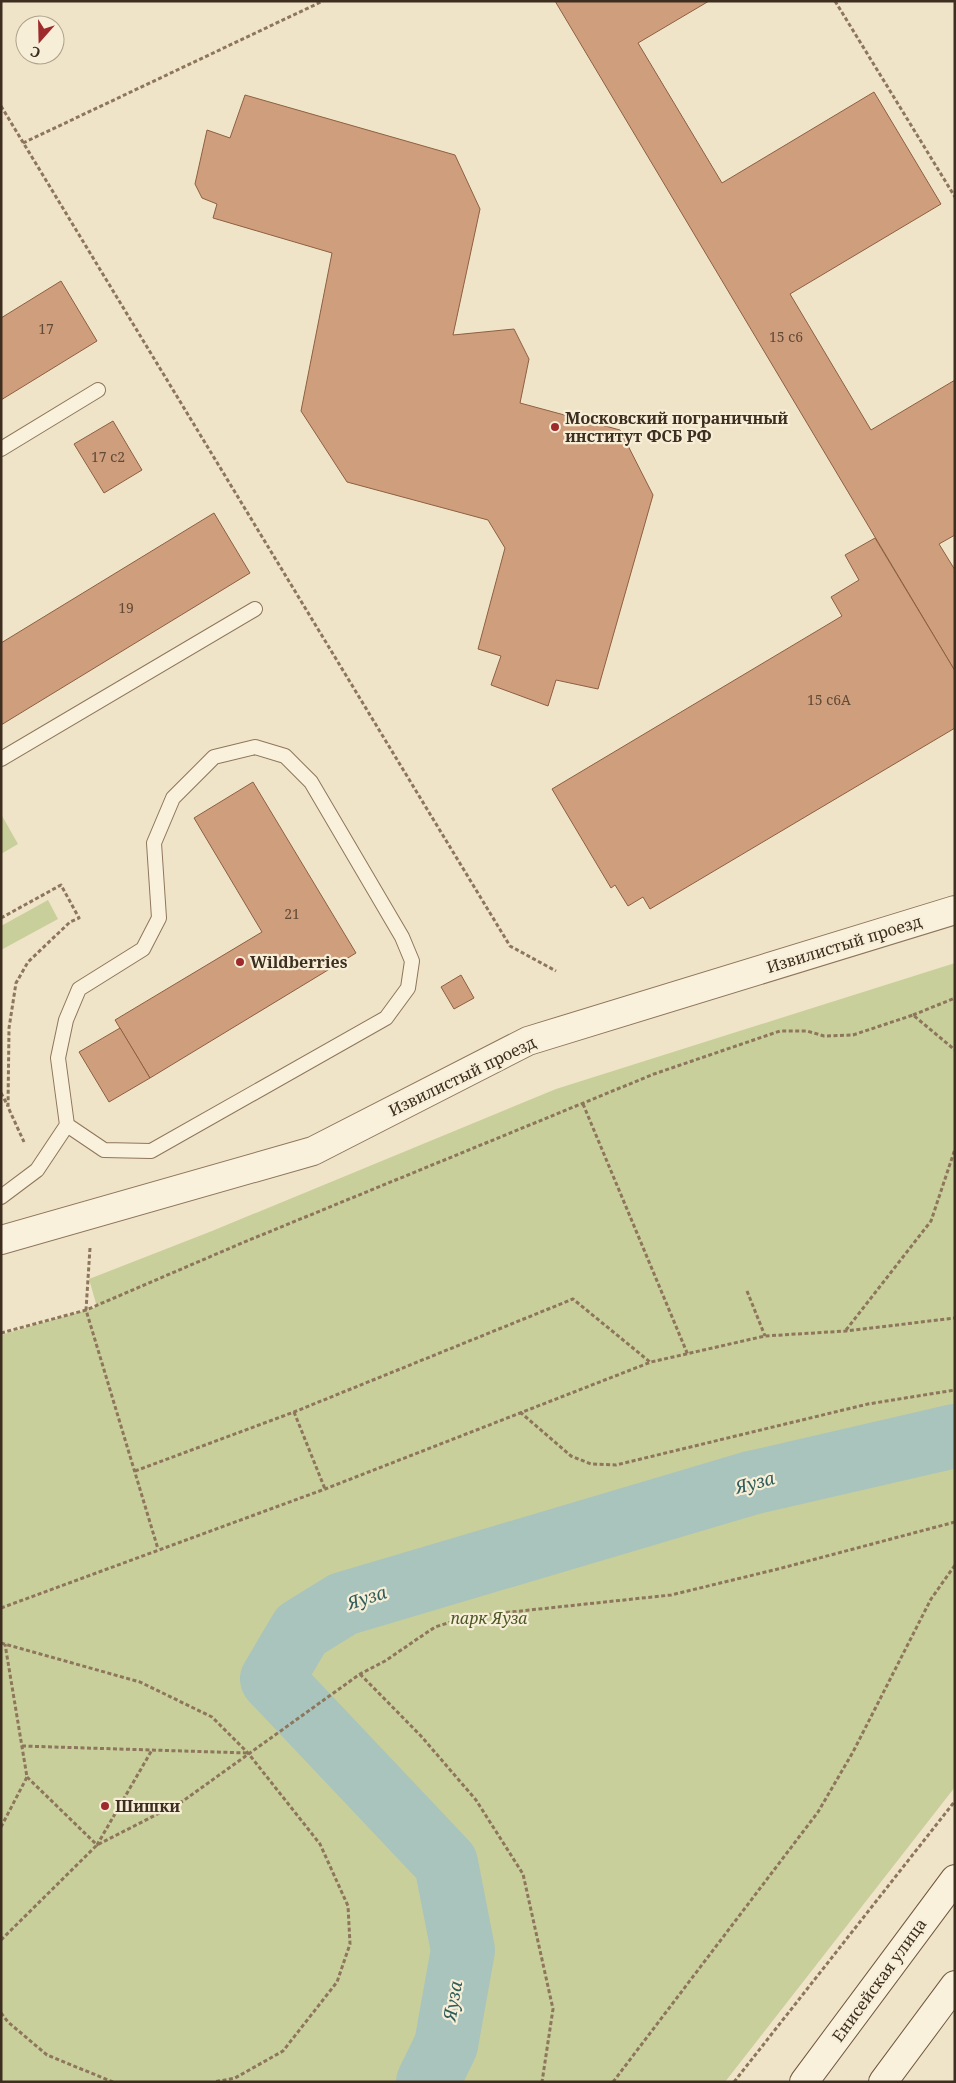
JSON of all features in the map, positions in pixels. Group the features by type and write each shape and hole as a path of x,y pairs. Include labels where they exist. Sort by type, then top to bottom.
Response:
{"street":[{"name":"Извилистый проезд","path":"1,1240 313,1151 528,1041 955,910"},
{"name":"Енисейская улица","path":"804,2082 955,1878"},
{"path":"883,2082 955,1985"}],"lane":[{"path":"1,449 98,390"},
{"path":"1,759 255,609"},
{"path":"1,1197 36,1170 67,1125 58,1058 66,1020 79,989 143,949 159,918 154,843 173,798 214,757 255,747 285,756 312,782 402,937 412,961 408,988 386,1018 151,1150 104,1150 67,1125"}],"path":[{"path":"23,143 323,1"},
{"path":"835,1 955,197"},
{"path":"1,106 510,946 556,970"},
{"path":"1,918 61,885 79,918 70,922 28,962 16,982 10,1028 8,1107"},
{"path":"1,1333 86,1310 242,1243 654,1074 780,1031 806,1031 824,1036 853,1035 913,1015 955,998"},
{"path":"913,1015 955,1050"},
{"path":"1,1093 36,1170"},
{"path":"583,1104 688,1355"},
{"path":"846,1331 931,1221 955,1149"},
{"path":"92,1214 86,1310 158,1549"},
{"path":"747,1291 765,1336"},
{"path":"135,1471 294,1412 573,1299 651,1362"},
{"path":"1,1608 324,1489 651,1362 765,1336 846,1331 955,1318"},
{"path":"520,1412 571,1456 592,1464 616,1465 868,1404 955,1390"},
{"path":"294,1412 324,1489"},
{"path":"97,1845 183,1801 360,1674 385,1661 435,1627 467,1617 671,1595 955,1522"},
{"path":"614,2082 818,1812 853,1752 931,1599 955,1565"},
{"path":"1,1827 27,1778 3,1644 140,1682 212,1717 248,1753 320,1844 348,1906 350,1944 337,1982 283,2051 236,2078 214,2082"},
{"path":"360,1674 420,1736 476,1800 523,1874 552,2009 542,2082"},
{"path":"22,1746 248,1753"},
{"path":"1,1940 97,1845 152,1750"},
{"path":"27,1778 97,1845"},
{"path":"734,2082 955,1801"},
{"path":"1,2013 8,2022 47,2055 113,2082"}],"green space":[{"path":"1,814 18,844 1,854"},
{"path":"48,900 58,919 1,950 1,926"},
{"name":"парк Яуза","path":"955,963 955,1787 725,2082 1,2082 1,1335 97,1307 89,1279 212,1231 556,1089"}],"water":[{"path":"955,1422 955,1453 877,1467 778,1500 722,1514 711,1486 714,1471 758,1459"}],"building":[{"path":"555,1 709,1 638,43 722,183 874,92 941,204 790,294 871,430 955,380 955,535 939,544 955,570 955,671"},
{"path":"245,95 455,155 480,209 453,335 514,329 529,359 520,403 620,430 653,495 598,689 556,680 548,706 491,685 501,656 478,649 505,548 488,520 347,482 301,411 332,253 213,218 217,204 202,198 195,184 207,130 230,138"},
{"path":"61,281 97,341 1,400 1,318"},
{"path":"113,421 142,470 104,493 74,444"},
{"path":"214,513 250,573 1,725 1,643"},
{"path":"875,538 955,671 955,728 650,909 643,897 628,906 615,885 611,888 552,789 842,616 831,597 859,580 845,555"},
{"path":"253,782 356,953 150,1078 115,1020 262,932 194,818"},
{"path":"461,975 474,998 454,1009 441,987"},
{"path":"120,1028 150,1078 109,1102 79,1052"}],"waterway":[{"name":"Яуза","path":"428,2082 446,2045 463,1950 446,1863 272,1679 301,1630 343,1604 751,1483 955,1436"}],"place":[{"name":"Московский пограничный институт ФСБ РФ","path":"555,427"},
{"name":"Wildberries","path":"240,962"},
{"name":"Шишки","path":"105,1806"}]}
